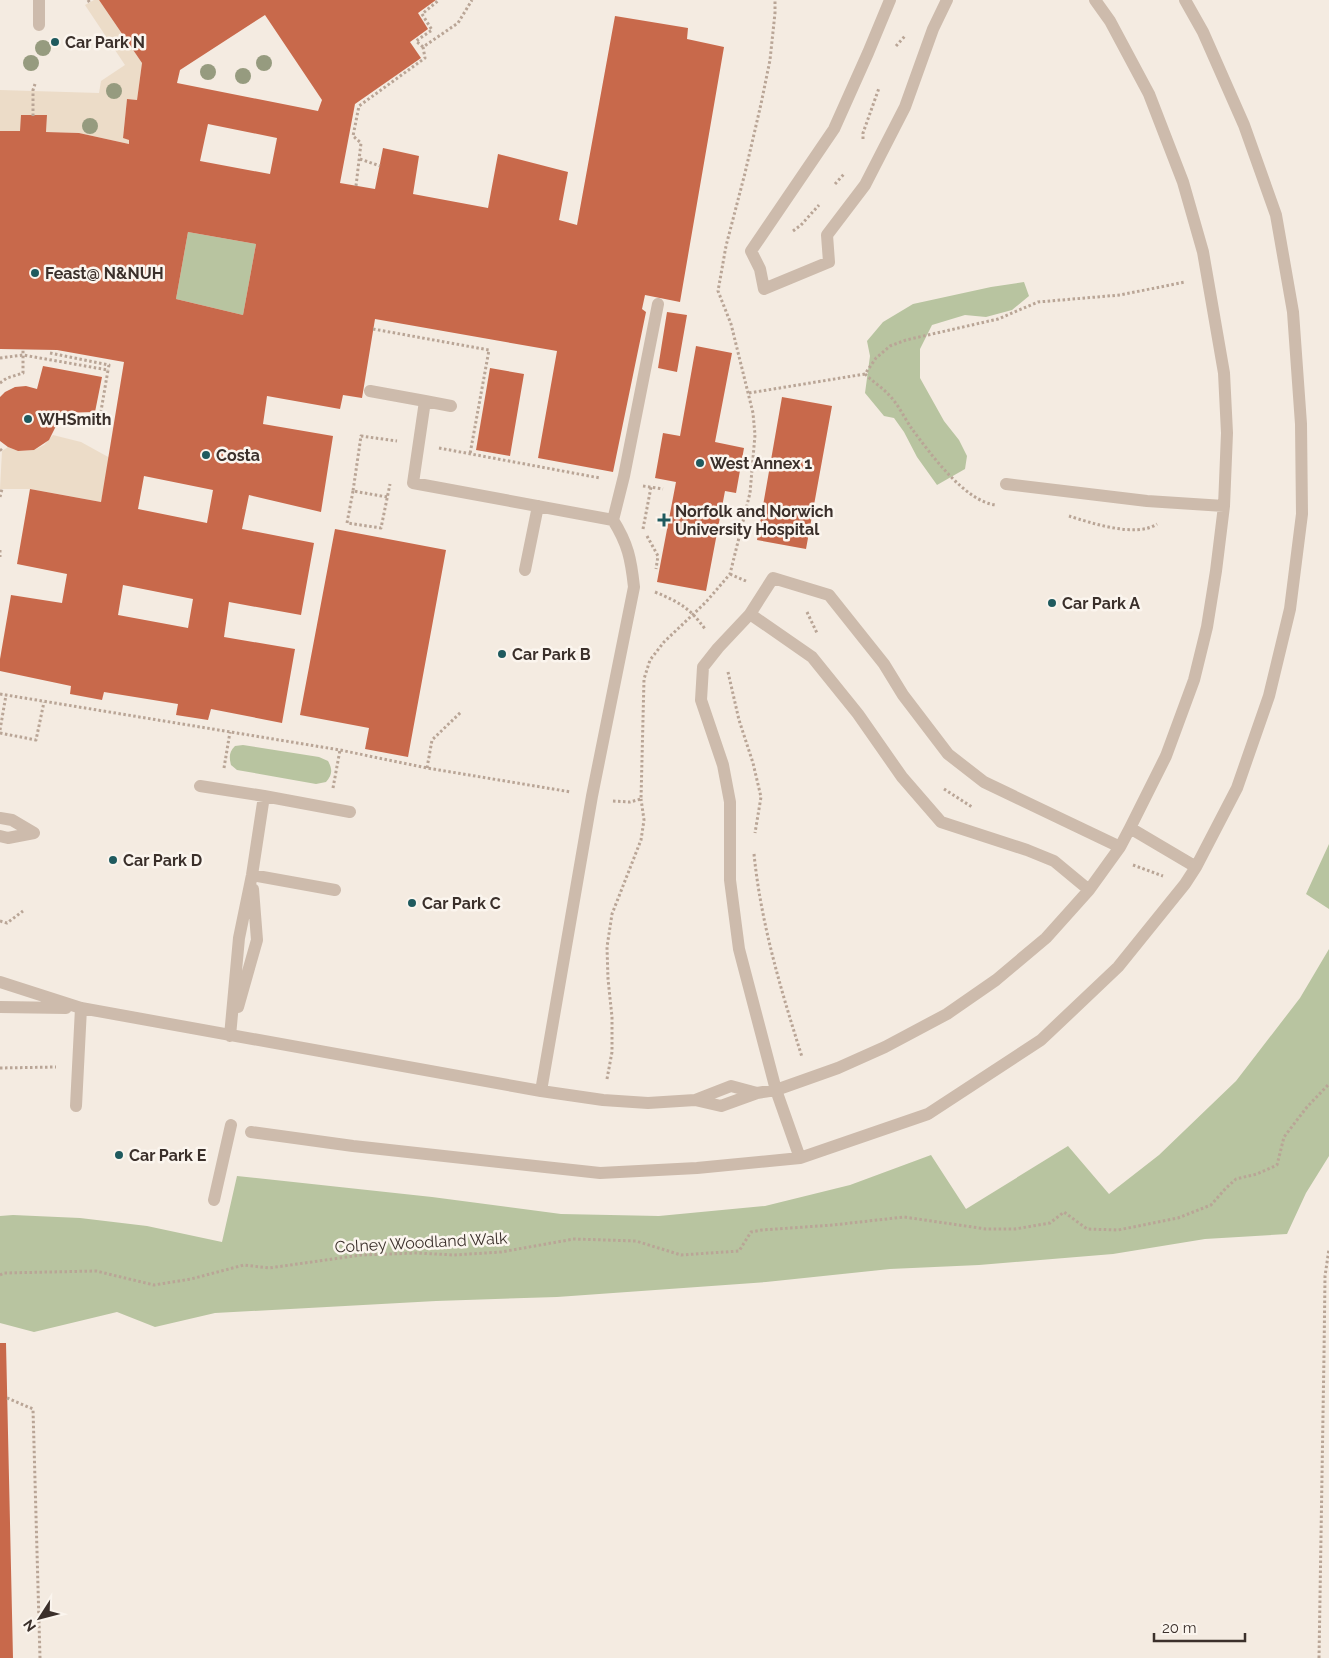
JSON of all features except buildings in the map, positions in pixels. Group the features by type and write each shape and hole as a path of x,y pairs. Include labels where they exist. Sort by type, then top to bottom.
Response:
{"lane":[{"path":"39,0 39,26"},
{"path":"890,0 834,129 751,251 760,269 764,289 830,262 827,235 865,185 874,168 905,107 933,29 947,0"},
{"path":"0,982 81,1008 540,1090 603,1100 648,1103 695,1100 721,1106 757,1093 776,1090 838,1068 885,1048 947,1014 996,980 1046,938 1089,890 1120,847 1166,756 1194,680 1207,627 1224,506 1227,433 1224,373 1203,252 1183,182 1149,94 1110,21 1095,0"},
{"path":"251,1132 353,1146 600,1173 697,1168 800,1158 928,1114 1041,1040 1118,967 1185,884 1196,867 1237,788 1269,696 1290,609 1302,514 1301,433 1293,312 1276,215 1244,125 1203,32 1185,0"},
{"path":"540,1090 592,796 634,586 631,559 624,538 613,520 658,304"},
{"path":"370,391 451,406"},
{"path":"425,401 413,483 613,520"},
{"path":"1006,484 1147,501 1224,506"},
{"path":"525,570 538,506"},
{"path":"800,1158 776,1090 739,949 730,880 730,802 723,765 702,700 703,667 750,614 772,578 829,595 884,664 903,694 948,754 984,782 1120,847"},
{"path":"750,614 812,657 858,714 902,777 941,822 1027,850 1054,861 1089,890"},
{"path":"200,786 350,812"},
{"path":"230,1036 239,938 252,874 264,796"},
{"path":"0,818 12,820 34,833 8,838 0,836"},
{"path":"1130,828 1196,867"},
{"path":"230,1036 257,940 252,874"},
{"path":"252,874 335,890"},
{"path":"0,1007 81,1008"},
{"path":"76,1106 81,1008"},
{"path":"214,1200 231,1125"}],"path":[{"path":"356,186 361,143 353,136 359,106 425,58 423,46 416,41 432,30 422,14 439,0"},
{"path":"423,46 458,23 472,0"},
{"path":"33,116 33,90 35,84"},
{"path":"360,159 380,166"},
{"path":"749,393 865,374 876,358 890,346 906,340 998,319 1038,302 1120,295 1208,278"},
{"path":"373,329 489,350 470,454"},
{"path":"0,383 7,378 23,373 23,349"},
{"path":"50,353 109,364 102,412"},
{"path":"0,358 23,355 108,370"},
{"path":"390,478 381,528 347,523 361,436 419,444 663,489"},
{"path":"395,450 397,441"},
{"path":"0,497 2,489"},
{"path":"353,491 387,497"},
{"path":"0,550 0,557"},
{"path":"6,696 0,731 36,740 44,702"},
{"path":"427,768 432,740 461,712"},
{"path":"224,771 230,732"},
{"path":"332,792 340,750"},
{"path":"603,1100 612,1052 612,1017 607,947 612,914 641,840 644,820 642,799"},
{"path":"0,921 7,923 23,911"},
{"path":"0,1068 79,1066"},
{"name":"Colney Woodland Walk","path":"0,1275 4,1273 96,1271 154,1284 191,1279 244,1265 269,1268 361,1255 417,1253 454,1255 492,1252 574,1239 636,1241 681,1255 739,1251 751,1232 762,1230 904,1217 986,1229 1015,1229 1050,1223 1064,1212 1087,1229 1118,1230 1178,1218 1211,1205 1236,1179 1257,1174 1277,1165 1284,1137 1307,1107 1329,1084"},
{"path":"1319,1658 1324,1345 1326,1276 1329,1249"},
{"path":"8,1398 33,1409 40,1658"}],"green space":[{"path":"188,232 256,244 243,315 176,299"},
{"path":"1024,282 1029,296 1012,310 986,317 965,315 932,325 920,349 920,378 944,421 959,440 967,456 965,469 937,485 917,457 904,432 894,418 884,416 865,393 870,356 867,341 883,322 913,304 991,287"},
{"path":"243,745 319,757 328,761 331,767 331,775 326,782 316,784 237,770 231,765 230,755 235,746"},
{"path":"1329,844 1329,909 1306,894"},
{"path":"1329,949 1329,1156 1306,1193 1287,1234 1205,1239 1113,1254 979,1265 890,1269 766,1282 557,1297 436,1301 215,1313 155,1327 117,1312 34,1332 0,1323 0,1216 80,1218 147,1226 222,1242 237,1176 432,1197 561,1214 659,1216 765,1206 850,1185 931,1155 966,1209 1068,1146 1109,1194 1159,1155 1236,1081 1300,998"}],"shaded area":[{"path":"94,0 99,0 142,63 137,100 127,99 123,137 129,140 129,144 79,133 46,132 47,115 20,131 0,131 0,90 99,93 101,81 125,65 85,5"},
{"path":"53,435 81,442 110,458 101,502 30,489 0,489 2,451 8,447 18,451 34,450 44,445"}],"place":[{"name":"Car Park N","path":"55,42"},
{"name":"Feast@ N&NUH","path":"35,273"},
{"name":"WHSmith","path":"28,419"},
{"name":"Costa","path":"206,455"},
{"name":"West Annex 1","path":"700,463"},
{"name":"Norfolk and Norwich University Hospital","path":"664,520"},
{"name":"Car Park A","path":"1052,603"},
{"name":"Car Park B","path":"502,654"},
{"name":"Car Park D","path":"113,860"},
{"name":"Car Park C","path":"412,903"},
{"name":"Car Park E","path":"119,1155"}]}
